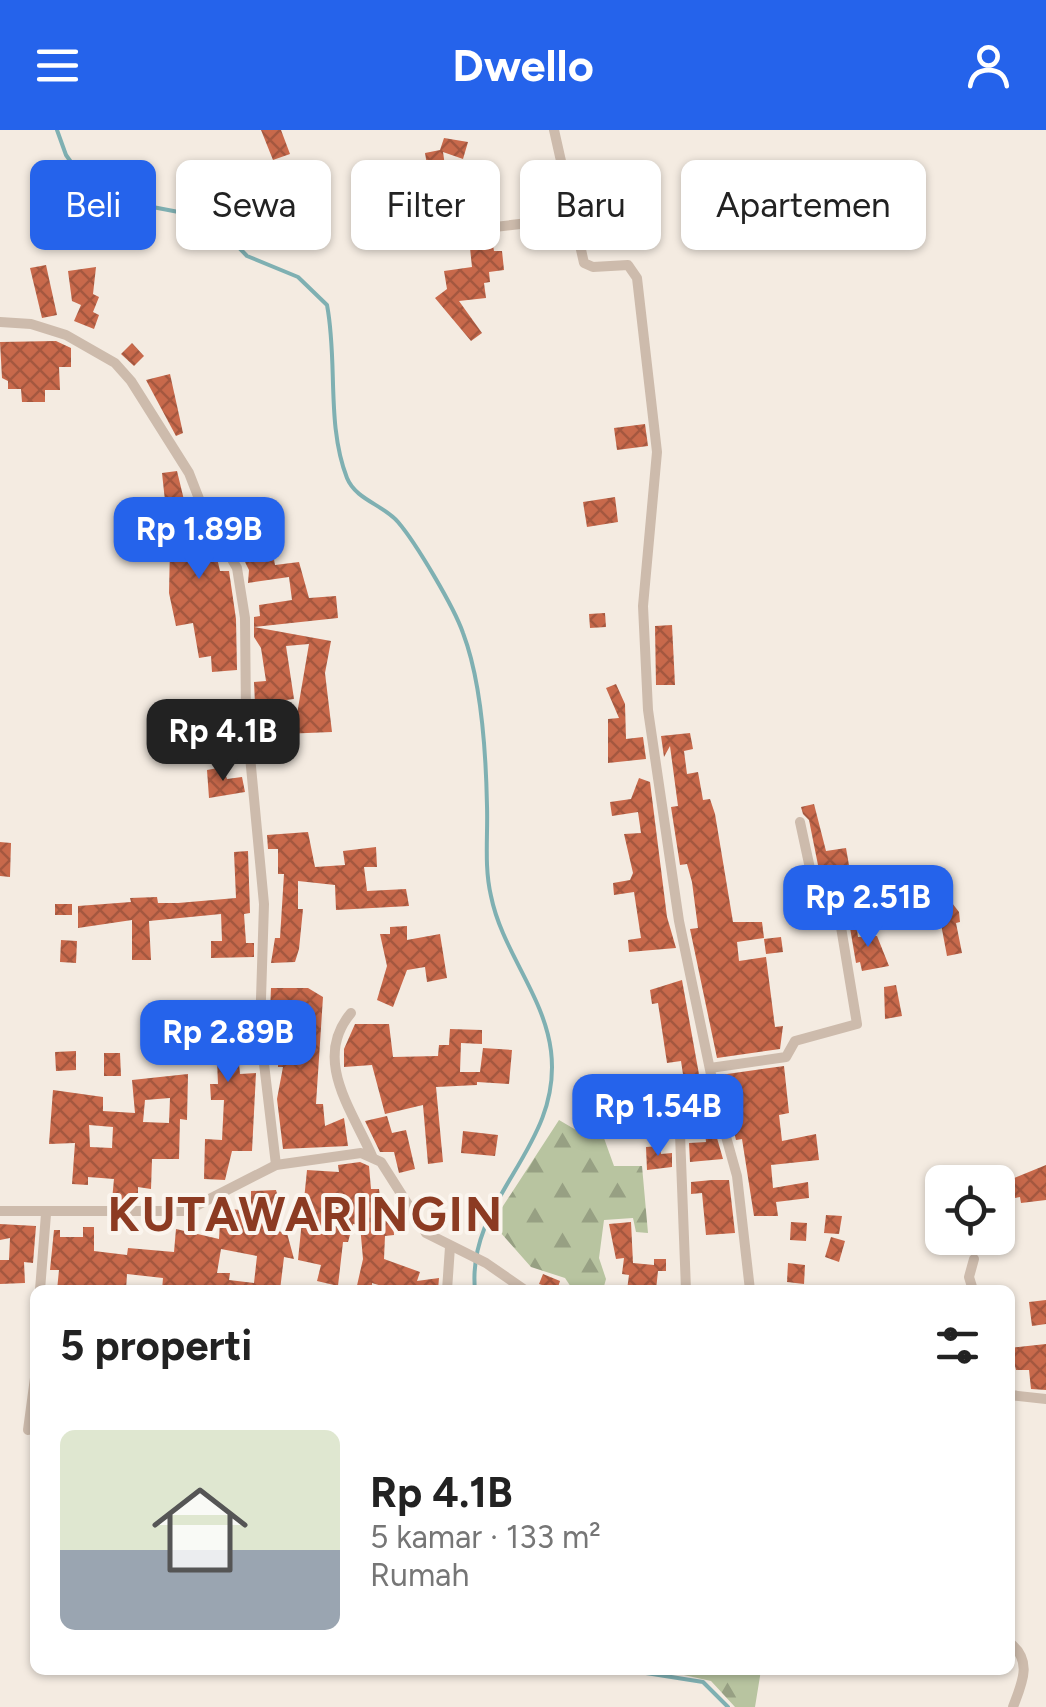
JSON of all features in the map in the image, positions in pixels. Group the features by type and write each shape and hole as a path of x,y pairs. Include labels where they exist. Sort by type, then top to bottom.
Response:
{"street":[{"path":"554,130 560,160"},
{"path":"581,250 584,263 593,268 628,265 637,278 657,452 642,606 648,710 679,921 737,1176 749,1285"},
{"path":"0,322 31,324 66,335 115,363 131,380 190,473 203,509 237,568 245,618 246,714 264,904 260,1030 276,1165"},
{"path":"710,1068 786,1056 796,1041 857,1024 840,915 812,872 800,822"},
{"path":"351,1014 340,1027 332,1068 372,1156 388,1171 415,1221 517,1285"},
{"path":"679,1108 686,1285"},
{"path":"0,1211 186,1212 276,1165 347,1153 372,1156"},
{"path":"40,1285 46,1214"},
{"path":"447,1285 453,1248"},
{"path":"971,1285 969,1277 974,1259"},
{"path":"1015,1396 1046,1399"},
{"path":"28,1430 30,1415"},
{"path":"1013,1707 1024,1666 1015,1646"}],"green space":[{"path":"559,1120 588,1137 600,1127 614,1166 642,1166 648,1233 636,1232 633,1218 604,1220 599,1258 604,1285 570,1285 565,1278 531,1267 492,1223"},
{"path":"684,1675 760,1675 755,1707 735,1707 711,1681"}],"building":[{"path":"261,130 281,130 290,154 273,160"},
{"path":"444,138 468,142 463,159 443,152 444,160 426,160 425,153 440,150"},
{"path":"470,250 502,251 504,270 489,272 490,282 484,283 486,298 459,301 482,333 471,341 435,298 447,289 444,271 472,267"},
{"path":"46,265 57,315 42,318 30,268"},
{"path":"96,267 93,294 99,297 93,312 99,315 94,329 74,321 81,305 72,301 68,271"},
{"path":"56,341 71,348 71,367 59,367 60,390 45,390 45,402 22,402 21,389 8,389 8,381 2,378 0,342"},
{"path":"132,343 144,356 134,366 121,354"},
{"path":"170,374 183,433 176,436 146,380"},
{"path":"645,424 648,446 617,450 614,428"},
{"path":"177,471 184,500 190,499 201,524 203,546 214,545 220,571 229,571 236,619 237,670 212,672 211,656 199,658 193,623 176,626 169,593 170,547 162,473"},
{"path":"615,497 618,522 587,527 583,502"},
{"path":"278,522 281,540 271,542 275,565 299,562 309,598 336,596 338,618 254,627 254,617 260,616 259,605 292,600 289,577 248,583 249,570 230,532"},
{"path":"605,613 606,627 590,628 589,614"},
{"path":"672,625 675,685 656,685 655,626"},
{"path":"254,627 331,641 325,673 332,732 257,735 255,719 296,720 309,644 286,646 294,699 255,704 254,682 266,681"},
{"path":"616,684 625,704 626,739 643,737 646,759 608,763 608,719 619,718 606,688"},
{"path":"177,718 238,718 239,731 178,734"},
{"path":"690,733 693,749 684,751 687,774 698,772 703,800 710,799 715,814 733,922 762,922 764,938 737,942 739,961 766,957 775,1027 783,1026 780,1049 717,1058 690,929 698,928 692,882 687,864 680,865 671,807 678,806 670,746 664,757 661,736"},
{"path":"223,767 227,779 242,777 245,792 209,798 207,770"},
{"path":"639,778 650,782 667,917 676,948 629,952 628,940 641,938 634,892 614,895 613,883 630,880 633,873 624,834 641,833 638,812 612,816 610,802 631,799"},
{"path":"814,804 826,851 846,848 850,871 834,874 836,885 830,886 819,870 809,820 801,807"},
{"path":"308,832 315,867 345,865 343,851 376,847 377,867 364,867 367,891 406,889 409,906 336,910 335,885 298,881 298,909 303,909 295,962 271,963 275,938 280,938 284,874 278,874 278,849 268,849 267,835"},
{"path":"0,842 11,843 10,877 0,876"},
{"path":"248,851 250,913 244,914 246,943 254,943 254,957 211,958 211,941 222,941 221,914 149,921 151,960 132,960 132,920 78,928 78,906 131,902 130,898 157,897 158,903 178,903 236,898 234,852"},
{"path":"895,898 899,913 952,903 959,912 960,922 956,923 962,953 947,956 941,924 891,928 885,900"},
{"path":"55,904 72,904 72,915 55,915"},
{"path":"856,921 858,937 877,936 889,966 862,971 860,962 856,963 849,922"},
{"path":"407,926 407,940 440,934 447,978 427,982 425,967 407,970 393,1007 377,1000 387,966 380,934 390,934 390,927"},
{"path":"781,937 783,952 766,954 764,939"},
{"path":"61,940 77,941 76,963 60,962"},
{"path":"682,980 702,1091 708,1101 701,1102 704,1122 688,1124 684,1101 668,1105 665,1084 684,1081 681,1061 667,1063 658,1003 652,1004 650,990"},
{"path":"896,985 902,1016 885,1019 884,987"},
{"path":"271,988 308,988 323,997 316,1104 323,1104 325,1126 344,1118 348,1146 283,1149 277,1099 283,1067 278,1067 279,1035 269,1034"},
{"path":"241,1003 252,1004 247,1040 252,1040 254,1051 238,1051 240,1074 256,1073 252,1151 232,1151 225,1180 204,1179 205,1139 222,1140 224,1100 211,1100 210,1084 218,1084 217,1060 187,1058 189,1030 214,1031 213,1009 241,1007"},
{"path":"355,1024 389,1024 393,1057 438,1056 439,1045 449,1045 450,1029 482,1030 482,1044 461,1043 460,1072 480,1072 483,1048 512,1050 509,1084 477,1082 436,1087 443,1162 428,1164 423,1105 385,1114 372,1065 344,1067 344,1049"},
{"path":"76,1051 76,1070 56,1071 55,1052"},
{"path":"104,1053 120,1053 121,1076 104,1076"},
{"path":"784,1066 789,1113 779,1115 782,1141 816,1134 819,1160 771,1165 773,1188 808,1182 809,1198 776,1202 778,1216 754,1216 742,1139 736,1140 720,1075"},
{"path":"188,1074 187,1120 180,1119 179,1159 152,1159 151,1189 138,1187 138,1202 112,1200 114,1179 88,1177 88,1185 72,1184 75,1143 49,1144 53,1090 103,1097 103,1111 135,1113 132,1080","holes":["170,1098 169,1123 143,1122 145,1100","89,1125 113,1127 112,1148 90,1147"]},
{"path":"655,1105 656,1130 626,1135 620,1117 639,1110 639,1106"},
{"path":"387,1116 392,1133 406,1130 415,1169 399,1173 394,1152 380,1152 365,1121"},
{"path":"463,1131 498,1135 495,1156 461,1153"},
{"path":"715,1131 723,1159 690,1162 689,1143 706,1142 705,1133"},
{"path":"660,1146 661,1154 672,1153 672,1167 647,1170 646,1147"},
{"path":"360,1162 369,1166 371,1189 379,1189 383,1221 393,1220 394,1235 385,1236 384,1259 420,1272 417,1281 439,1278 438,1285 357,1285 363,1259 360,1225 353,1224 348,1242 343,1242 338,1285 317,1281 321,1265 298,1260 307,1170 339,1172 338,1165"},
{"path":"1046,1165 1046,1200 1021,1203 1020,1197 1015,1198 1015,1178"},
{"path":"729,1180 735,1233 706,1235 702,1193 691,1194 691,1182"},
{"path":"276,1190 280,1204 272,1230 287,1233 294,1259 284,1257 281,1285 162,1285 163,1278 127,1274 126,1285 58,1285 59,1270 50,1270 54,1230 60,1230 60,1237 83,1237 83,1227 94,1227 94,1251 127,1255 128,1248 174,1252 176,1229 219,1239 221,1207 239,1210 240,1202 251,1203 251,1191","holes":["221,1249 257,1256 254,1283 229,1280 230,1273 217,1273"]},
{"path":"826,1215 842,1216 839,1234 824,1233"},
{"path":"631,1222 633,1263 654,1265 654,1259 666,1259 666,1271 658,1271 657,1285 628,1285 629,1275 622,1274 624,1258 616,1259 609,1224"},
{"path":"791,1222 807,1223 806,1241 790,1240"},
{"path":"0,1224 36,1226 33,1263 24,1262 25,1283 0,1284 0,1260 9,1260 10,1238 0,1240"},
{"path":"831,1237 845,1241 839,1262 825,1257"},
{"path":"788,1263 805,1265 804,1284 787,1282"},
{"path":"543,1274 560,1281 559,1285 539,1284"},
{"path":"1046,1300 1046,1324 1032,1326 1029,1302"},
{"path":"1046,1344 1046,1390 1031,1389 1029,1370 1016,1370 1015,1347"}],"waterway":[{"path":"57,130 66,155 95,196 210,218 247,256 298,277 327,305 334,415 347,478 357,492 392,516 406,532 463,633 482,718 491,896 504,936 540,1011 551,1051 551,1085 543,1116 485,1227 476,1257 475,1285"},
{"path":"659,1675 703,1682 728,1707"}],"district":[{"name":"KUTAWARINGIN","path":"306,1214"}]}
